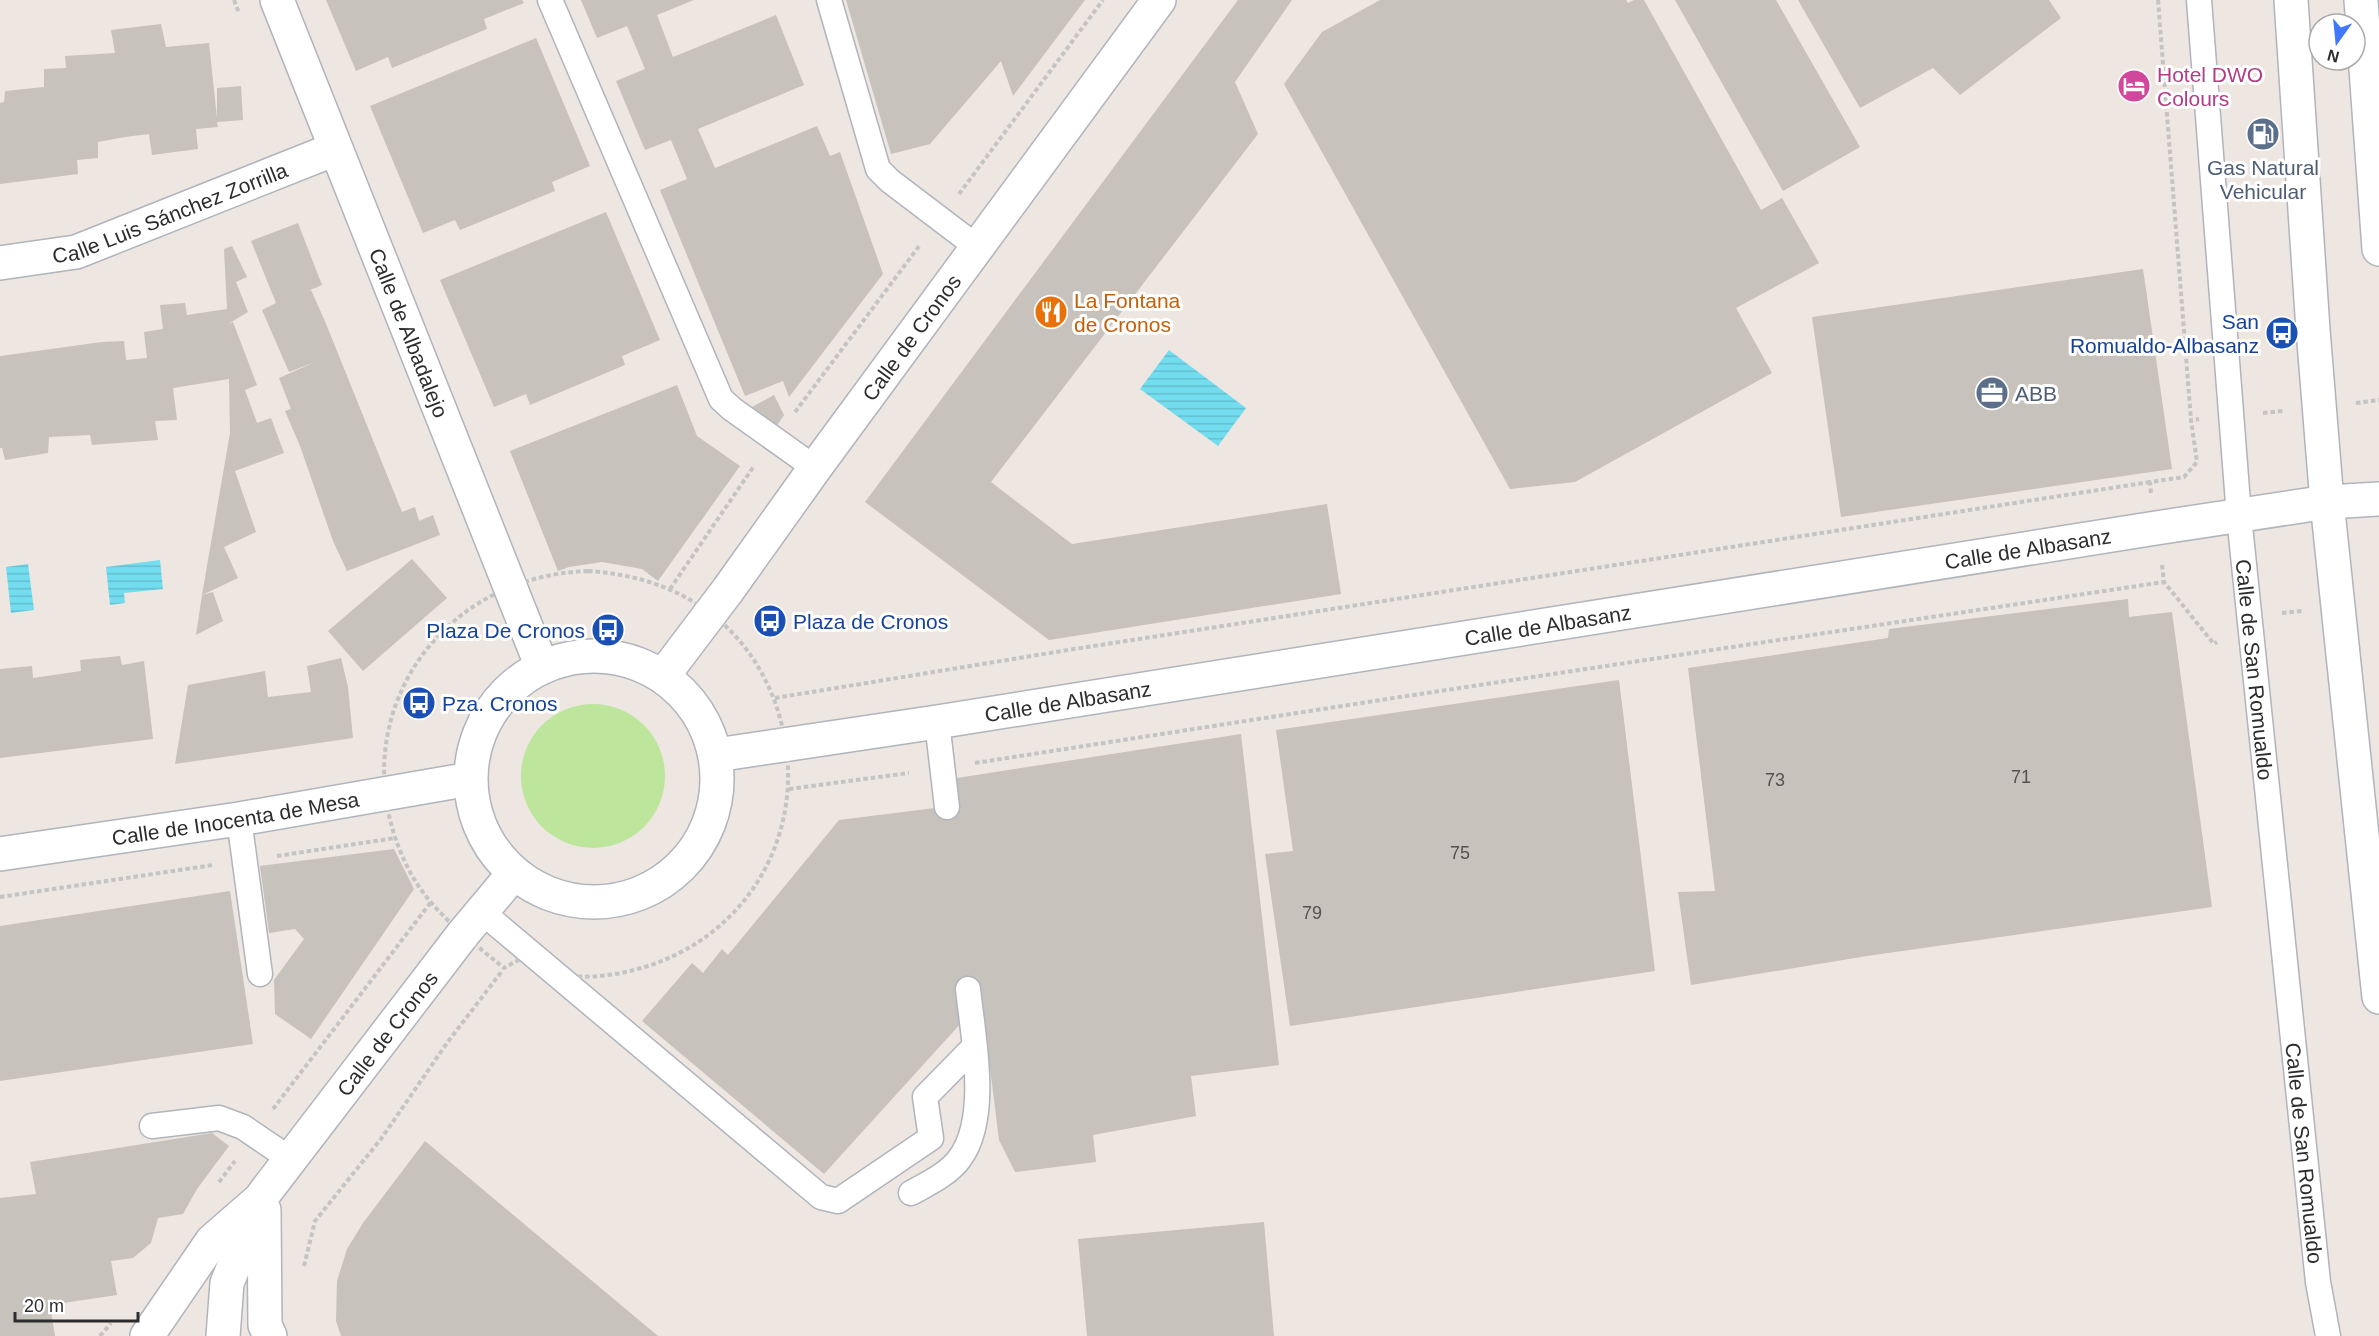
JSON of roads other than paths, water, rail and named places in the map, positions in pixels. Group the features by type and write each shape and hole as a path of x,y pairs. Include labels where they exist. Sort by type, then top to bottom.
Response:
{"street":[{"name":"Calle de Albadalejo","path":"276,0 542,667"},
{"name":"Calle de Cronos","path":"663,676 711,614 815,468 1159,0"},
{"path":"2290,0 2327,502 2379,997"},
{"path":"2361,0 2379,249"},
{"name":"Calle Luis Sánchez Zorrilla","path":"0,263 76,252 335,149"},
{"name":"Calle de Albasanz","path":"716,755 2327,502 2379,499"},
{"path":"582,656 624,659 663,676 687,697 705,725 716,755 718,793 708,830 687,862 657,886 622,900 584,903 547,893 514,873 490,847 475,814 470,779 473,753 481,729 493,705 512,686 542,667 582,656"},
{"name":"Calle de Inocenta de Mesa","path":"0,854 239,819 470,779"},
{"name":"Calle de Cronos","path":"223,1336 227,1283 263,1195 472,923 514,873"},
{"path":"147,1336 212,1241 263,1195"},
{"path":"263,1195 265,1325 270,1336"}],"lane":[{"path":"550,0 721,399 815,468"},
{"path":"829,0 878,169 890,181 977,247"},
{"name":"Calle de San Romualdo","path":"2199,0 2239,516 2318,1282 2328,1336"},
{"path":"937,722 947,807"},
{"path":"239,819 260,974"},
{"path":"472,923 555,973 821,1197 838,1202 931,1138 925,1097 975,1047"},
{"path":"911,1193 935,1180 960,1158 972,1131 979,1086 968,989"},
{"path":"152,1126 219,1118 243,1127 290,1159"}],"water":[{"path":"1169,350 1246,408 1218,446 1140,389"},
{"path":"160,560 163,589 124,593 125,603 110,605 106,567"},
{"path":"28,564 34,610 11,613 6,567"}],"place":[{"name":"Hotel DWO Colours","path":"2134,86"},
{"name":"Gas Natural Vehicular","path":"2263,134"},
{"name":"La Fontana de Cronos","path":"1051,312"},
{"name":"San Romualdo-Albasanz","path":"2282,333"},
{"name":"ABB","path":"1992,393"},
{"name":"Plaza de Cronos","path":"770,621"},
{"name":"Plaza De Cronos","path":"608,630"},
{"name":"Pza. Cronos","path":"419,703"}]}
